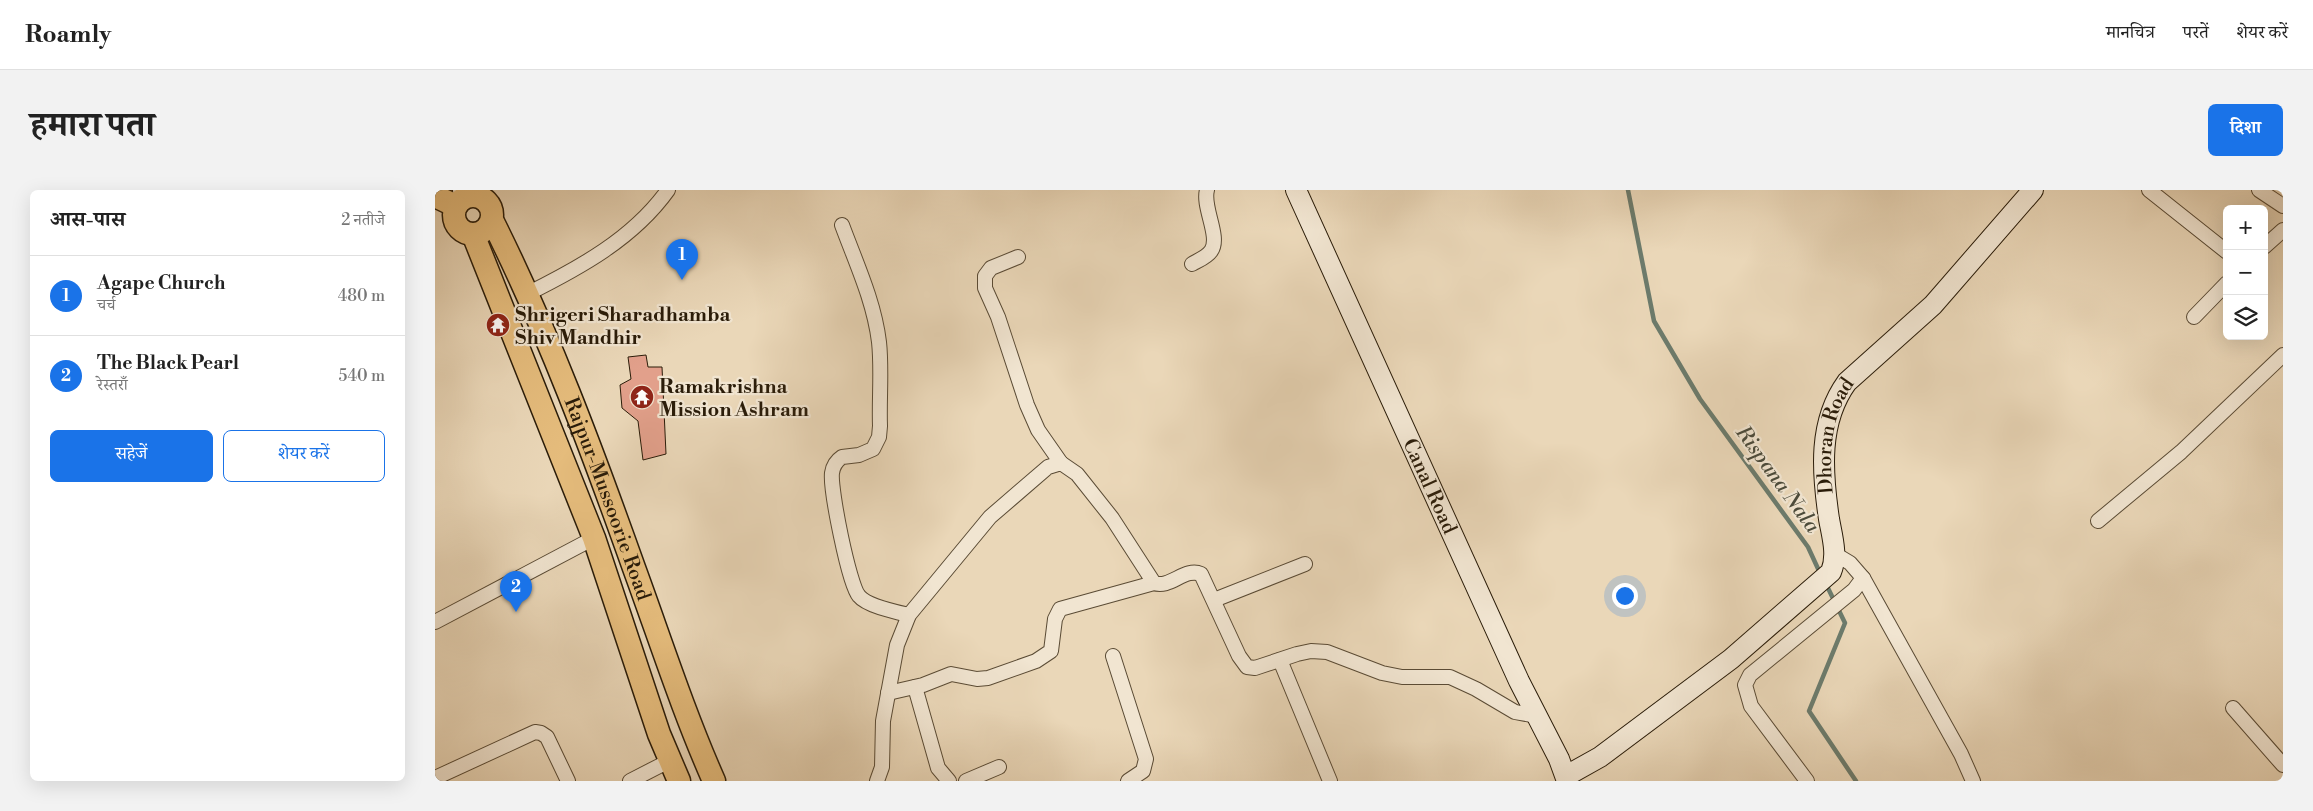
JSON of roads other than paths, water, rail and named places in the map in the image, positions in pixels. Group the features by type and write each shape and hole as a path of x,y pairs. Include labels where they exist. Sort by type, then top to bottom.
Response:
{"main road":[{"path":"435,196 463,210 485,230 492,220"},
{"name":"Rajpur-Mussoorie Road","path":"679,781 669,761 594,538 463,210 478,196 484,198 491,208 492,220 527,294 565,385 634,566 697,744 714,781"},
{"path":"435,218 463,210"}],"street":[{"path":"527,294 592,259 634,227 668,190"},
{"path":"1192,264 1208,254 1214,245 1206,199 1207,190"},
{"name":"Canal Road","path":"1296,190 1567,779"},
{"name":"Dhoran Road","path":"1833,563 1825,490 1824,458 1830,417 1838,394 1847,382 1933,305 2033,190"},
{"path":"2149,190 2224,250"},
{"path":"2259,190 2283,206"},
{"path":"843,225 867,293 877,330 879,344 880,426 879,437 873,449 859,455 842,457 834,464 832,472 833,496 850,572 857,593 863,600 909,615"},
{"path":"2268,243 2283,230"},
{"path":"1018,257 991,268 985,276 985,288 998,317 1027,405 1038,430 1061,464 1077,474 1112,518 1154,583"},
{"path":"2194,317 2223,288"},
{"path":"2097,521 2181,452 2283,355"},
{"path":"877,781 882,767 883,729 897,645 909,615 979,529 1002,505 1048,467 1061,464"},
{"path":"435,622 594,538"},
{"path":"1567,779 1600,757 1731,659 1833,563 1850,563 1863,578 1961,754 1973,781"},
{"path":"1214,600 1305,564"},
{"path":"888,693 915,687 951,674 977,679 987,678 1036,661 1051,651 1055,619 1060,610 1154,583 1159,584 1191,573 1198,573 1204,580 1239,656 1247,667 1255,668 1311,651 1327,652 1382,672 1409,677 1450,677 1476,689 1515,712 1537,716"},
{"path":"1807,781 1751,706 1745,685 1750,675 1854,590 1863,578"},
{"path":"1113,656 1146,759 1145,765 1137,779"},
{"path":"1280,660 1330,781"},
{"path":"915,687 938,768 949,781"},
{"path":"2233,708 2283,765"},
{"path":"435,778 535,732 547,737 568,781"},
{"path":"630,781 669,761"},
{"path":"966,781 999,766"}],"waterway":[{"name":"Rispana Nala","path":"1628,190 1654,321 1700,399 1808,547 1820,573"},
{"name":"Rispana Nala","path":"1826,584 1845,623 1809,711 1856,781"}],"place":[{"name":"Agape Church","path":"682,280"},
{"name":"Shrigeri Sharadhamba Shiv Mandhir","path":"498,325"},
{"name":"Ramakrishna Mission Ashram","path":"642,397"},
{"name":"The Black Pearl","path":"516,612"}]}
